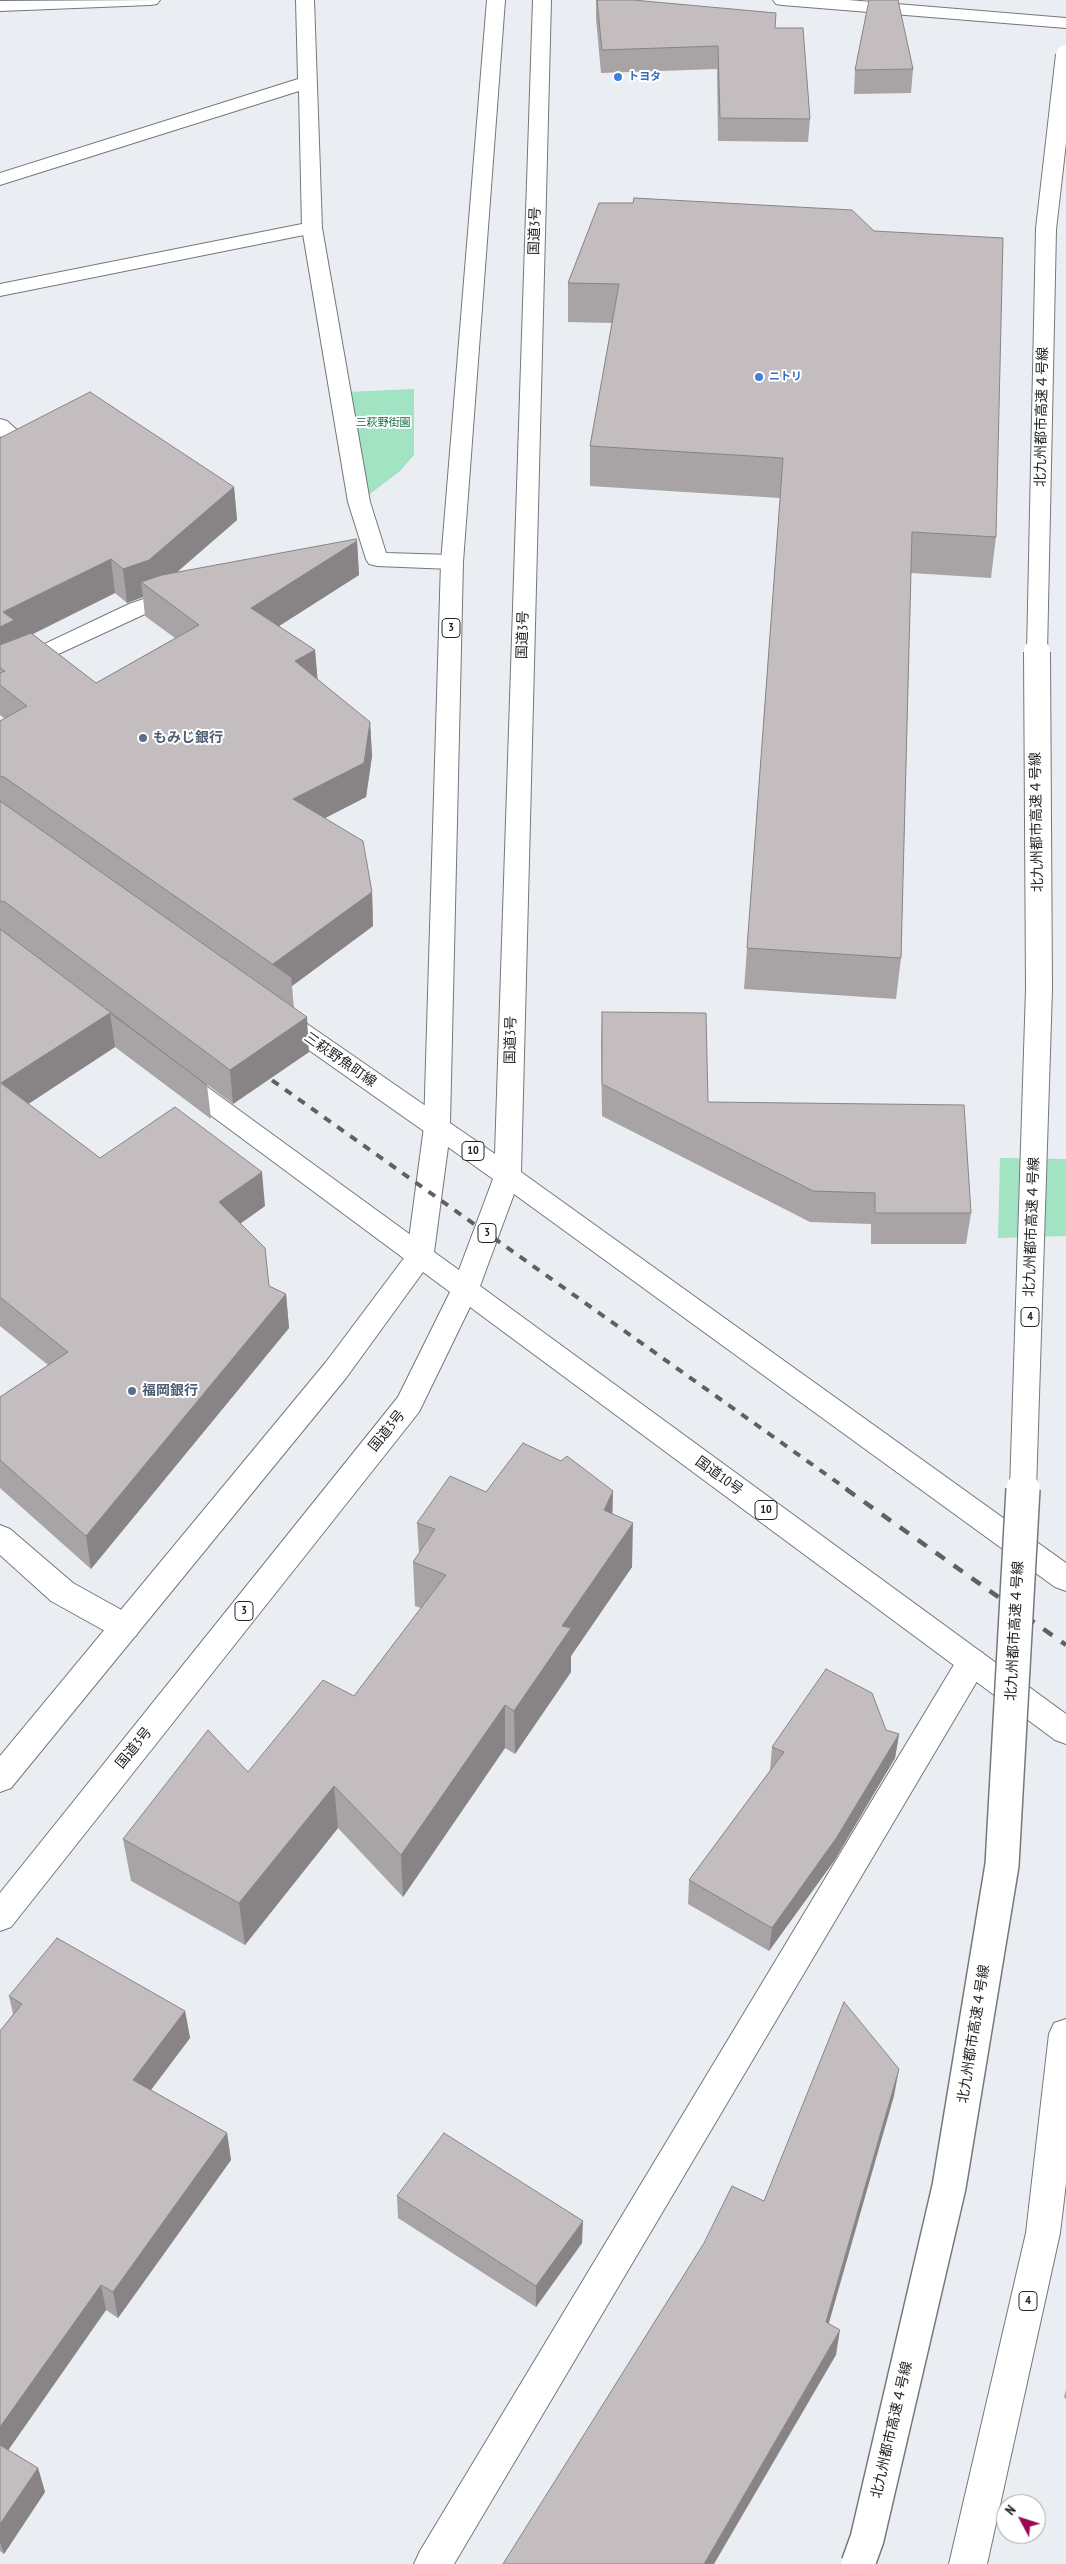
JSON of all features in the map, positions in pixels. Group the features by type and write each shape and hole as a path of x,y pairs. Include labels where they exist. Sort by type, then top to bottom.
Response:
{"main road":[{"path":"0,6 151,0"},
{"path":"305,0 312,228 368,560 452,562"},
{"name":"3","path":"0,1779 336,1370 420,1256 437,1127 452,562 496,0"},
{"name":"国道3号","path":"0,1917 409,1404 465,1290 508,1176 542,0"},
{"path":"782,0 1066,23"},
{"name":"北九州都市高速４号線","path":"858,2564 866,2539 950,2187 1002,1865 1027,1411 1040,989 1036,717 1046,229 1066,55"},
{"path":"0,179 308,82"},
{"path":"0,290 312,228"},
{"path":"0,425 20,443"},
{"path":"0,674 138,609 195,588"},
{"name":"三萩野魚町線","path":"259,1002 437,1127"},
{"path":"162,1066 420,1256"},
{"name":"10","path":"437,1127 508,1176 1066,1579"},
{"name":"国道10号","path":"420,1256 1066,1730"},
{"path":"0,1537 62,1592 125,1627"},
{"path":"434,2564 972,1662"},
{"name":"4","path":"968,2564 1043,2233 1066,2034"}],"green space":[{"name":"三萩野街園","path":"414,389 414,455 400,471 366,497 346,392"},
{"path":"1000,1158 1066,1159 1066,1236 998,1238"}],"building":[{"path":"597,0 633,0 776,13 775,28 803,28 810,119 720,118 718,46 602,50"},
{"path":"869,0 898,0 913,69 855,70"},
{"path":"634,198 852,210 874,231 1003,238 996,537 912,532 901,958 747,948 783,458 590,446 619,284 568,283 599,203 633,203"},
{"path":"90,392 234,487 149,560 123,569 111,559 3,612 14,620 0,627 0,438"},
{"path":"356,539 357,541 251,608 315,650 295,661 370,722 364,763 293,799 363,841 372,892 273,964 291,977 0,776 0,721 27,706 0,685 0,673 5,671 0,668 0,645 31,633 96,683 199,625 141,582 162,575"},
{"path":"0,801 307,1017 230,1070 5,902 0,901"},
{"path":"0,929 207,1085 110,1013 1,1083 100,1158 175,1107 262,1172 219,1202 265,1248 269,1286 286,1294 86,1536 0,1460 0,1397 68,1352 0,1297"},
{"path":"602,1012 706,1013 708,1102 964,1105 971,1213 875,1213 875,1193 813,1191 602,1084"},
{"path":"523,1443 561,1461 567,1456 613,1491 604,1510 633,1523 562,1626 571,1628 514,1711 505,1705 401,1855 334,1786 239,1903 123,1839 208,1730 248,1772 323,1680 354,1696 446,1575 413,1562 435,1529 417,1523 450,1476 486,1492"},
{"path":"826,1669 872,1693 886,1730 899,1734 837,1837 772,1928 689,1880 784,1752 772,1747"},
{"path":"57,1938 185,2011 133,2080 227,2133 113,2292 101,2285 0,2427 0,2031 22,2004 9,1996"},
{"path":"844,2002 899,2069 826,2322 840,2330 704,2564 503,2564 704,2243 732,2186 764,2201"},
{"path":"444,2133 583,2221 536,2286 397,2196"},
{"path":"0,2445 38,2468 0,2524"}],"railway":[{"path":"259,1071 848,1490"},
{"path":"846,1489 1066,1645"}],"place":[{"name":"トヨタ","path":"618,77"},
{"name":"ニトリ","path":"759,377"},
{"name":"もみじ銀行","path":"143,738"},
{"name":"福岡銀行","path":"132,1391"}]}
